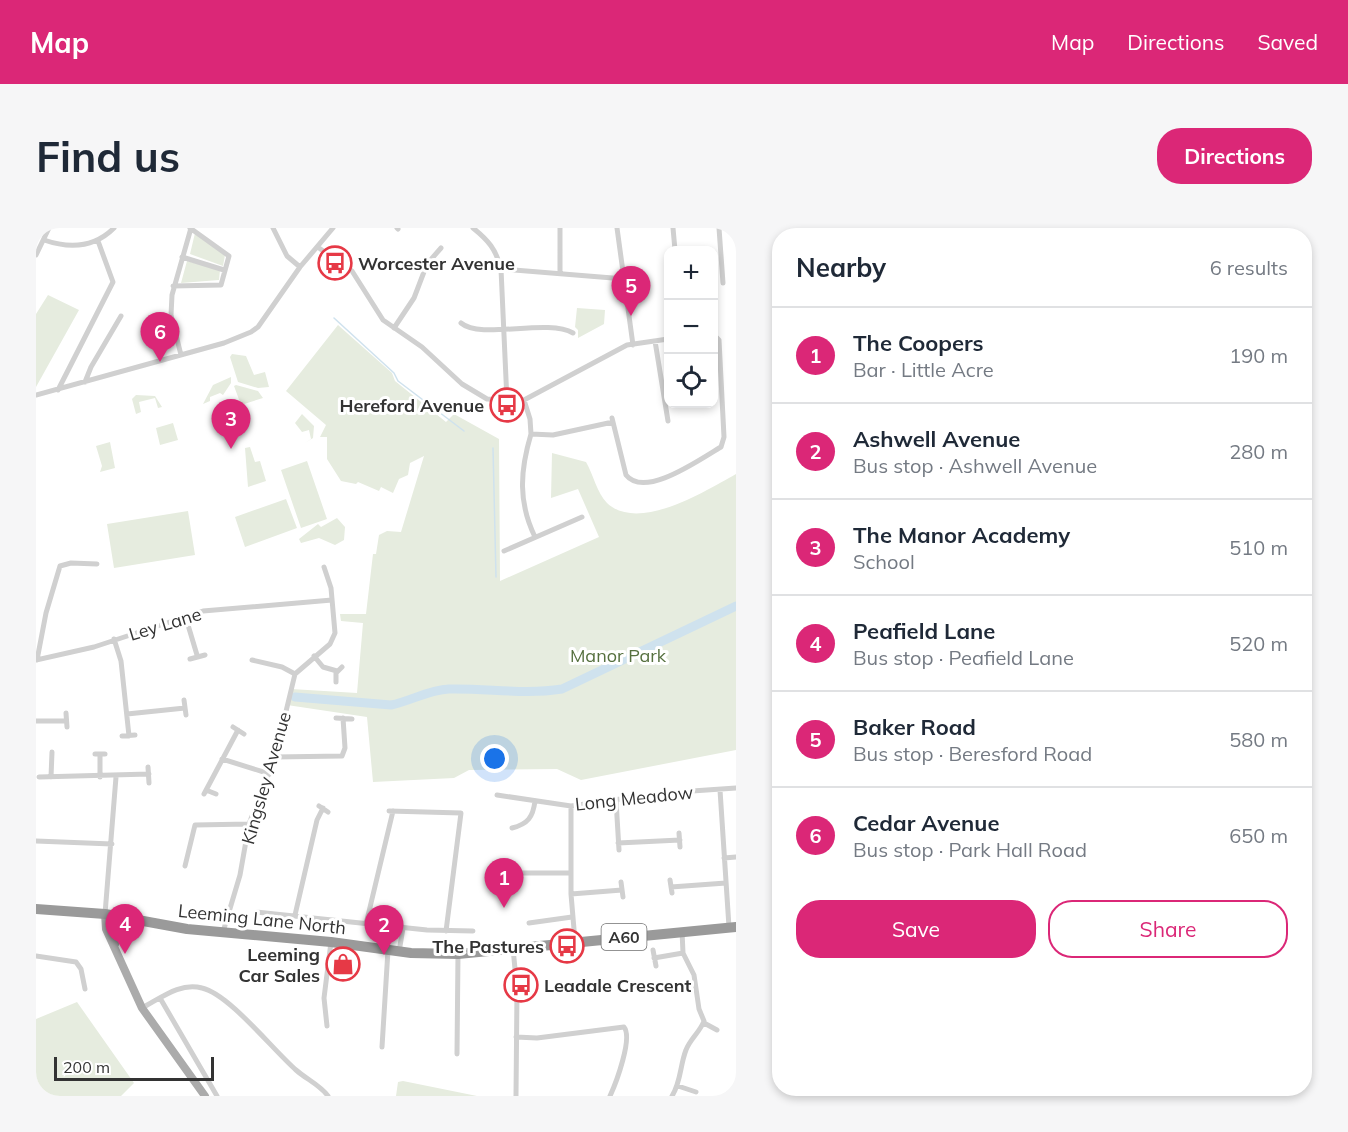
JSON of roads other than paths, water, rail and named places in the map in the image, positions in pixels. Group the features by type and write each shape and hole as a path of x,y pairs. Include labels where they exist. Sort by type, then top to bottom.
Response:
{"highway":[{"name":"Leeming Lane North","path":"36,909 105,914 223,933 331,942 393,951 458,954 732,927"}],"main road":[{"path":"105,914 105,926 142,1008 205,1096"}],"street":[{"path":"36,255 49,228"},
{"path":"44,240 72,246 98,241 114,228"},
{"path":"173,286 221,285 229,256 191,228 173,286 171,315 181,355"},
{"path":"273,228 287,256 300,267"},
{"path":"36,395 224,344 251,332 268,314 300,267 319,248 333,228"},
{"path":"473,228 490,241 501,268 506,329 507,401"},
{"path":"560,228 560,273"},
{"path":"617,228 633,345"},
{"path":"673,228 675,246"},
{"path":"719,228 723,283"},
{"path":"58,390 113,282 98,241"},
{"path":"319,248 352,271 362,284 376,312 481,396 507,401 524,400 633,345 664,340"},
{"path":"394,328 414,298 427,264 441,248"},
{"path":"182,257 224,270"},
{"path":"501,268 625,279"},
{"path":"85,382 91,367 120,320"},
{"path":"461,323 471,328 540,328 573,333"},
{"path":"531,434 553,435 613,420 626,475 631,482 642,484 661,480 721,447 724,437 718,339"},
{"path":"655,341 669,421"},
{"path":"524,400 530,419 531,434 523,461 524,513 535,537"},
{"path":"504,551 582,517"},
{"path":"36,660 46,613 60,566 71,563 97,564"},
{"path":"252,660 282,667 295,674 333,639 332,600 326,570 335,570"},
{"name":"Ley Lane","path":"36,660 83,650 203,611 332,600"},
{"path":"185,615 197,655"},
{"path":"114,639 121,661 128,736"},
{"path":"190,659 197,655 205,655"},
{"path":"314,656 323,667 340,669 336,682"},
{"name":"Kingsley Avenue","path":"223,933 240,875 249,824 270,774 295,674"},
{"path":"184,700 186,715"},
{"path":"127,714 185,708"},
{"path":"66,713 67,727"},
{"path":"336,718 352,719"},
{"path":"275,757 334,758 342,756 345,748 343,718"},
{"path":"36,721 65,721"},
{"path":"216,794 205,792 236,728 244,734"},
{"path":"41,785 46,777 52,752"},
{"path":"100,754 100,777"},
{"path":"222,759 270,774"},
{"path":"46,777 116,777 148,771 149,783"},
{"path":"105,914 116,777"},
{"name":"Long Meadow","path":"497,795 571,806 663,793 736,788"},
{"path":"720,790 727,905 732,927"},
{"path":"615,800 619,850"},
{"path":"512,828 528,822 536,801"},
{"path":"571,806 571,894 575,941"},
{"path":"296,915 317,820 324,809"},
{"path":"366,924 391,811 461,813 447,931"},
{"path":"184,862 195,825 202,823 249,824"},
{"path":"618,843 680,837 680,847"},
{"path":"36,841 112,844"},
{"path":"724,858 736,857"},
{"path":"533,864 533,873"},
{"path":"520,873 571,873"},
{"path":"670,880 671,890 726,883"},
{"path":"621,882 623,897"},
{"path":"571,894 622,890"},
{"path":"727,905 736,905"},
{"path":"256,912 403,928 473,931"},
{"path":"529,923 536,918 572,917"},
{"path":"381,1047 393,951 403,928"},
{"path":"672,1096 678,1086 686,1051 704,1023 696,984 684,953 682,931"},
{"path":"327,1026 324,998 331,942"},
{"path":"513,948 516,981 516,1096"},
{"path":"653,950 656,966"},
{"path":"654,958 684,953"},
{"path":"457,1054 458,954"},
{"path":"36,956 76,962 81,969 85,989"},
{"path":"142,1008 186,987 211,991 228,1003 296,1070 328,1096"},
{"path":"160,998 217,1096"},
{"path":"319,1019 327,1019"},
{"path":"704,1023 717,1030"},
{"path":"516,1037 627,1029 618,1077 610,1096"},
{"path":"678,1086 696,1092"}],"waterway":[{"path":"334,318 394,373 398,381 464,431"},
{"path":"493,448 496,577"},
{"path":"295,697 391,705 434,691 449,689 534,691 562,689 736,606"}],"place":[{"name":"Worcester Avenue","path":"335,263"},
{"name":"Baker Road","path":"631,316"},
{"name":"Cedar Avenue","path":"160,362"},
{"name":"Hereford Avenue","path":"507,405"},
{"name":"The Manor Academy","path":"231,449"},
{"name":"The Coopers","path":"504,908"},
{"name":"The Pastures","path":"567,946"},
{"name":"Peafield Lane","path":"125,954"},
{"name":"Ashwell Avenue","path":"384,955"},
{"name":"Leeming Car Sales","path":"343,964"},
{"name":"Leadale Crescent","path":"521,985"}],"park label":[{"name":"Manor Park","path":"618,655"}]}
